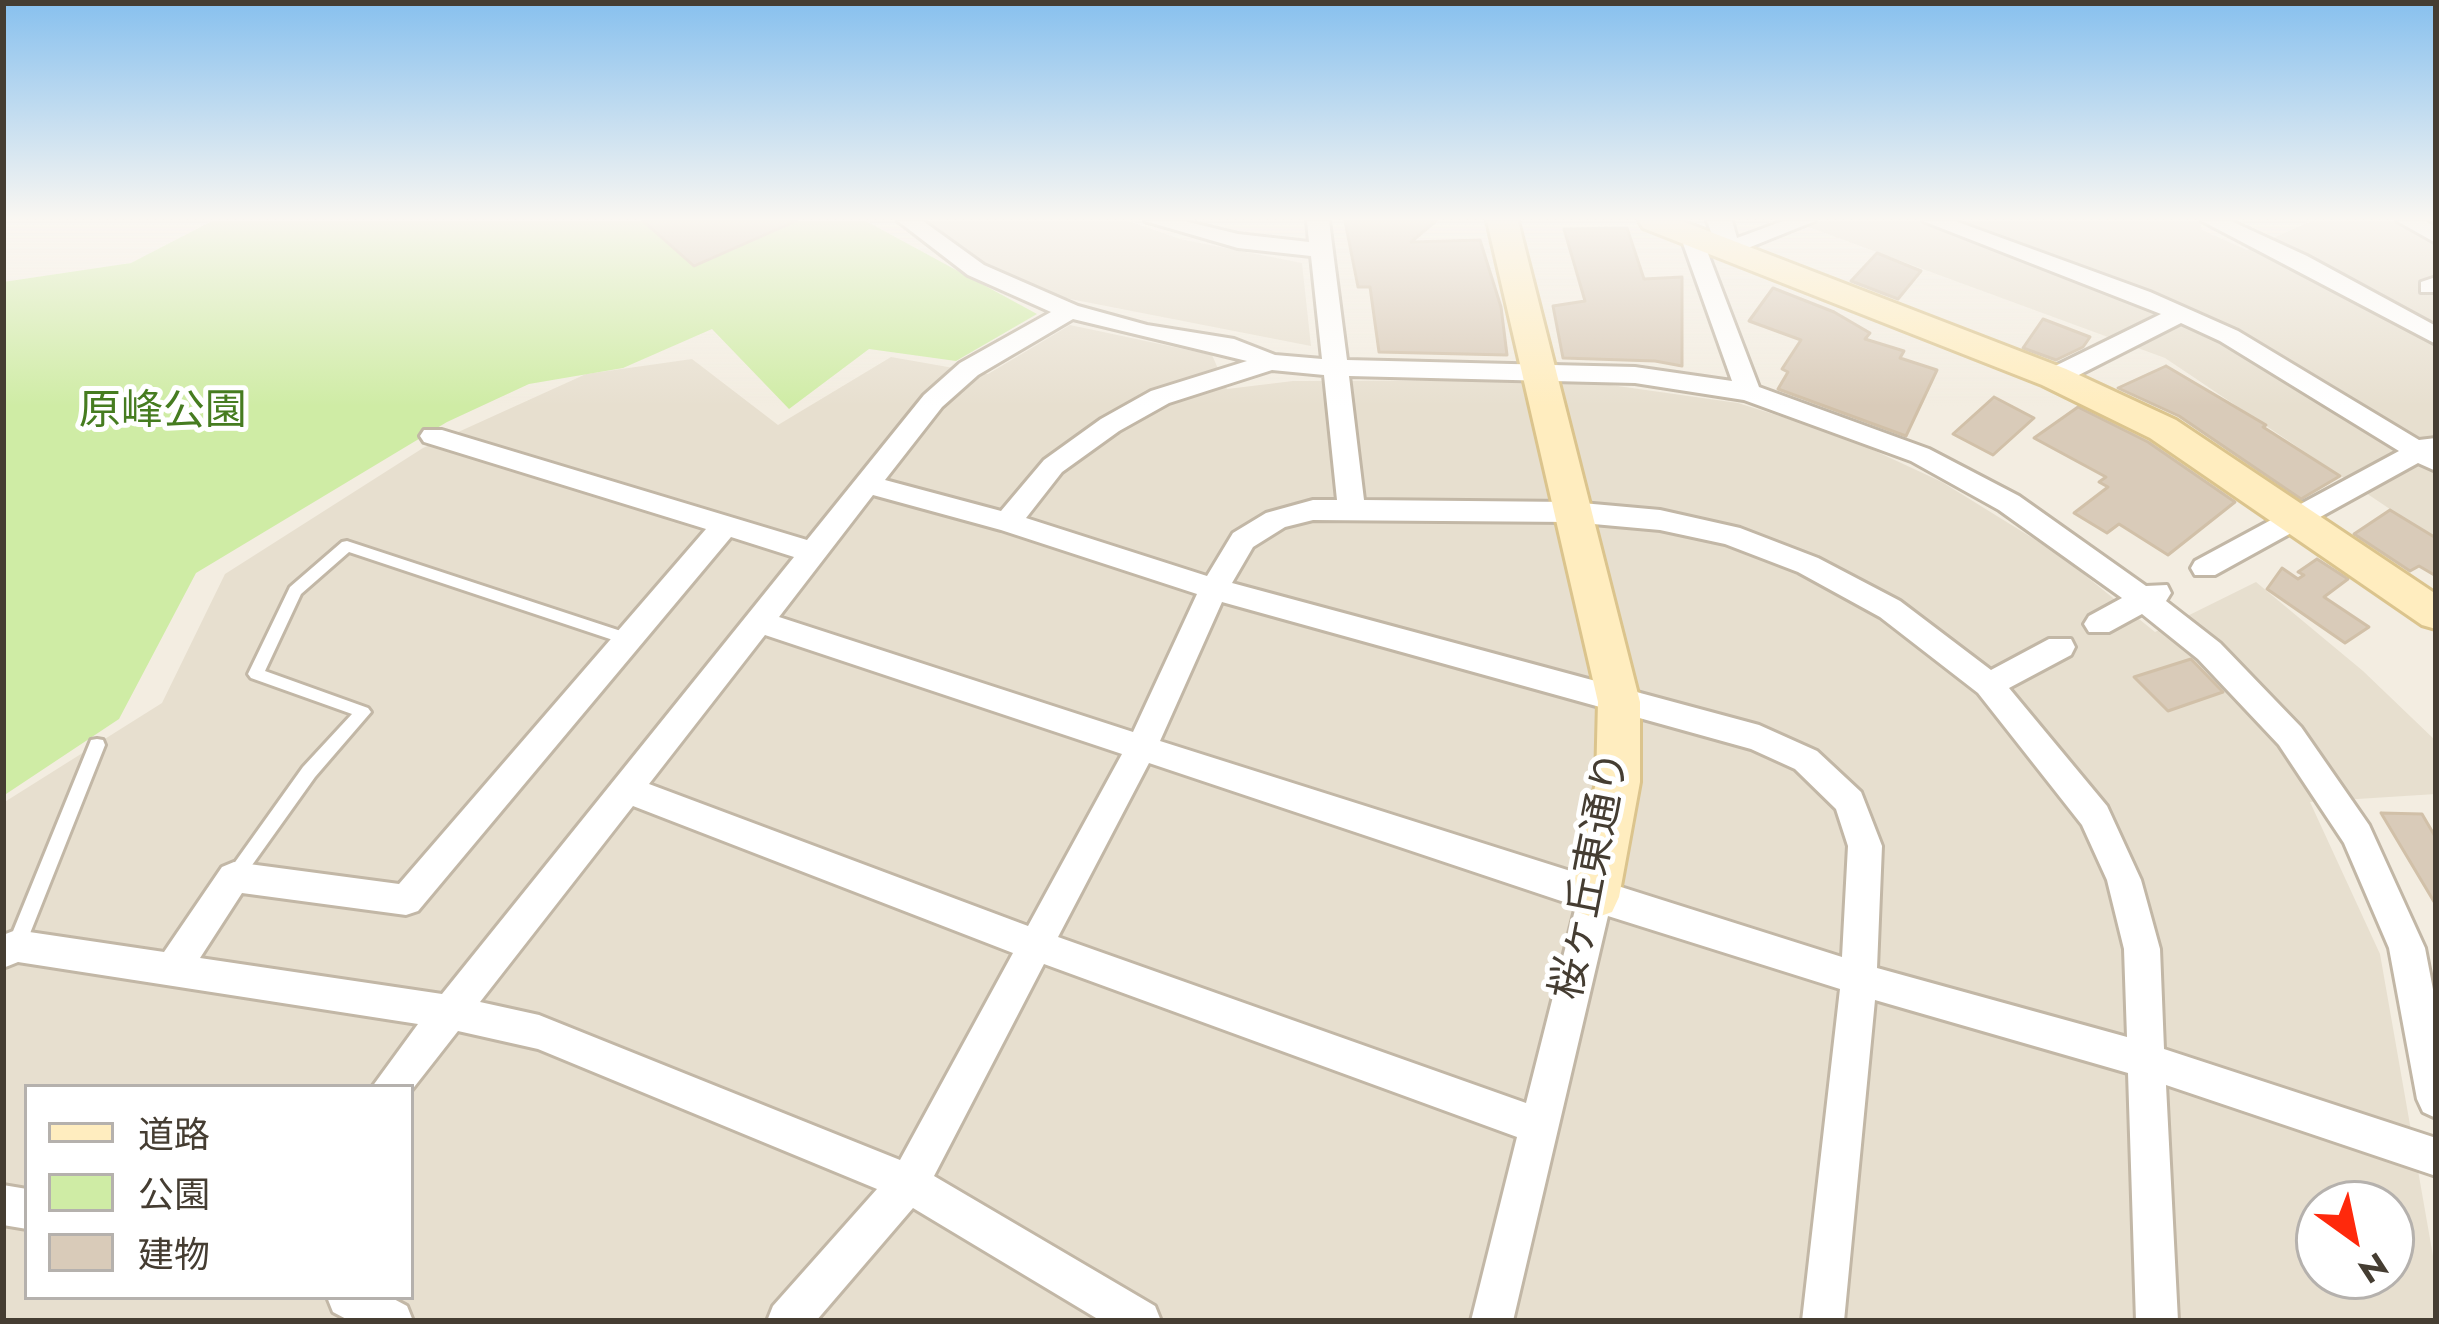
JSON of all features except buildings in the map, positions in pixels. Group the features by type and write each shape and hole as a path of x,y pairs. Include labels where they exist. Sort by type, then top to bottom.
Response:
{"street":[{"path":"1005,283 1070,311 1146,332 1234,347 1271,362 1333,368 1535,369 1635,375 1748,392 1920,455 2008,503 2153,595 2290,736 2357,835 2407,948 2436,1099"},
{"path":"1324,283 1352,510"},
{"name":"桜ヶ丘東通り","path":"1492,1321 1595,897 1618,782 1619,702 1516,283"},
{"path":"1723,283 1748,392"},
{"path":"1827,283 2054,377 2163,429 2436,614"},
{"path":"2098,283 2229,336 2430,452"},
{"path":"2350,283 2396,304 2436,336"},
{"path":"394,1084 933,401 969,369 1070,311"},
{"path":"2054,377 2181,314"},
{"path":"1007,522 1053,466 1110,424 1160,398 1271,362"},
{"path":"434,436 812,552"},
{"path":"2205,568 2430,452"},
{"path":"868,485 1007,522 1214,589 1759,738 1806,760 1850,802 1865,846 1859,980 1823,1321"},
{"path":"788,1321 909,1183 1142,746 1214,589 1244,540 1276,520 1313,510 1352,510 1571,512 1660,520 1730,535 1808,565 1890,609 1989,685 2095,816 2124,880 2142,950 2157,1321"},
{"path":"172,970 234,877 406,900 724,527"},
{"path":"2098,624 2153,595"},
{"path":"760,622 1595,897 1859,980 2149,1061 2436,1157"},
{"path":"1989,685 2060,647"},
{"path":"626,789 1035,945 1541,1127"},
{"path":"10,949 448,1012 539,1032 909,1183 1140,1321"},
{"path":"354,1300 392,1321"}],"lane":[{"path":"234,877 309,772 363,712 256,674 295,591 347,546 626,638"},
{"path":"10,949 97,745"}],"shaded area":[{"path":"1027,283 1304,283 1311,346 1060,297"},
{"path":"1960,283 2436,283 2436,540 2165,358"},
{"path":"1070,325 1212,355 1227,389 1293,381 1575,380 1738,403 1843,436 1942,482 2060,555 2155,632 2256,582 2363,671 2436,741 2436,794 2310,802 2380,954 2436,1273 2436,1321 3,1321 3,803 162,703 225,574 423,448 586,374 692,359 778,425 891,357 988,374"}],"green space":[{"name":"原峰公園","path":"3,283 980,283 1037,314 956,361 869,349 789,409 712,329 623,368 529,384 447,422 196,573 119,719 3,796"}]}
